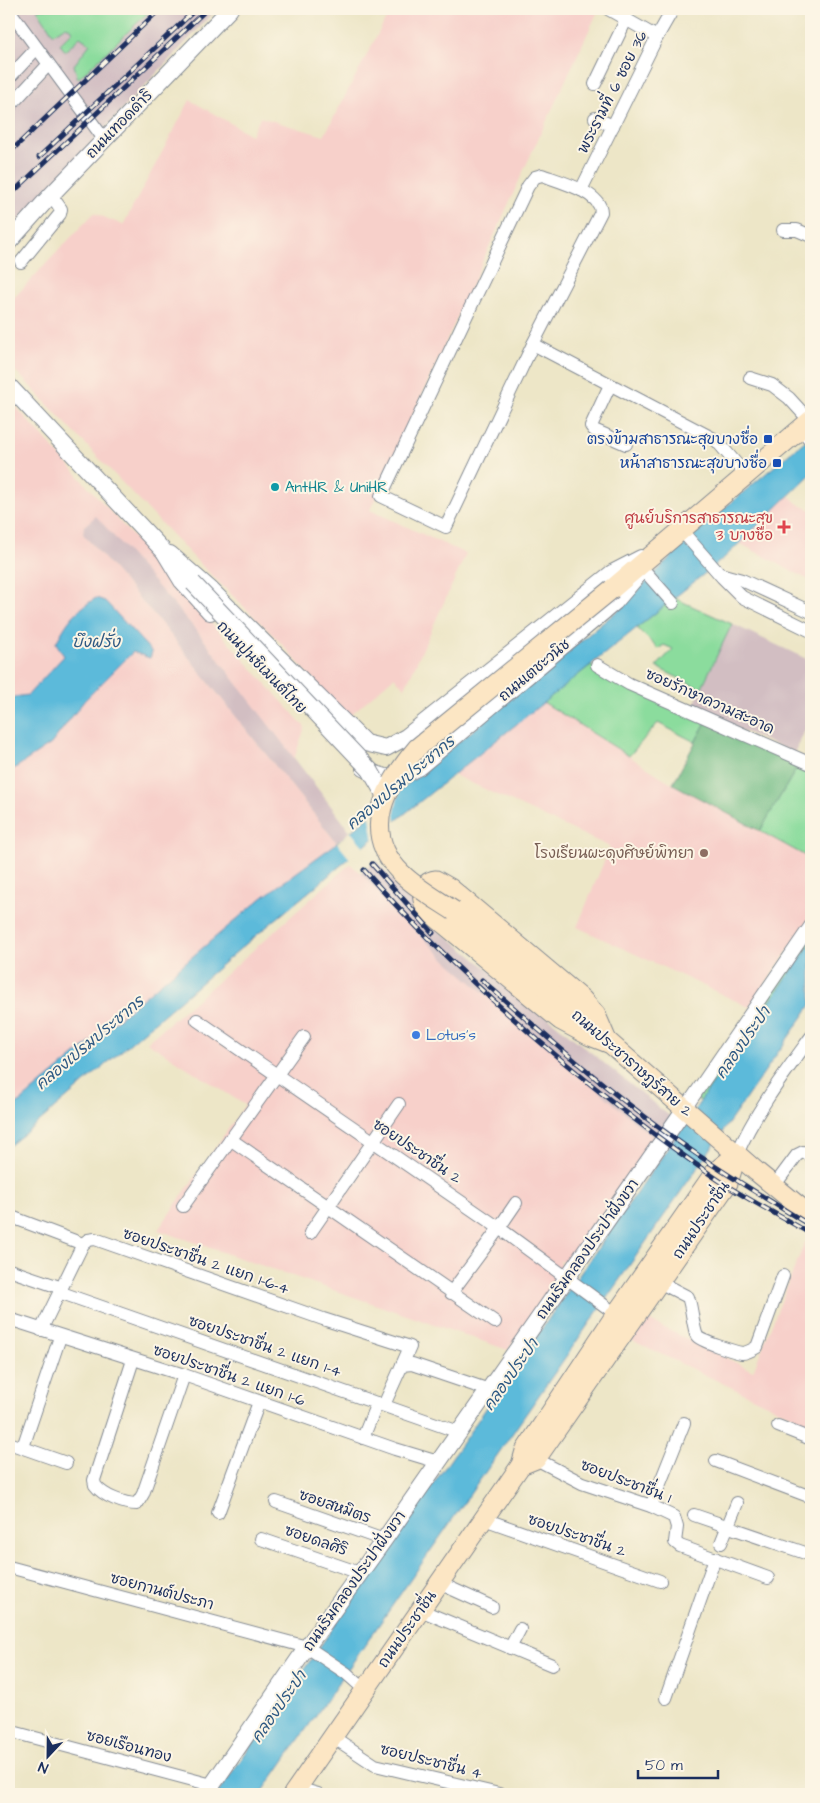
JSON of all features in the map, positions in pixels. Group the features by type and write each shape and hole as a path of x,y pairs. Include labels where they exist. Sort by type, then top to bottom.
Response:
{"main road":[{"name":"ถนนเตชะวนิช","path":"385,796 403,764 417,748 660,548 684,534 746,475 808,430"},
{"name":"ถนนประชาราษฎร์สาย 2","path":"385,796 398,850 407,865 454,911 564,1003 686,1111 811,1216"},
{"path":"431,881 442,882 582,999 596,1015 608,1043 560,1020 428,910 422,902 425,887 431,881"},
{"name":"ถนนประชาชื่น","path":"295,1791 484,1519 529,1462 728,1183 737,1154"},
{"name":"ถนนประชาชื่น","path":"529,1462 525,1451 612,1310 715,1172 737,1154"}],"street":[{"name":"ถนนเทอดดำริ","path":"9,242 104,139 230,9"},
{"path":"608,9 657,37"},
{"name":"พระรามที่ 6 ซอย 36","path":"581,190 657,37 673,9"},
{"path":"9,10 104,139"},
{"path":"595,84 626,20"},
{"path":"9,78 36,49"},
{"path":"9,107 48,65"},
{"path":"595,118 613,126"},
{"path":"542,175 581,190 594,198 601,207 601,212 533,344 446,527 381,496 531,181 535,177 542,175"},
{"path":"21,262 60,214 61,210 51,195"},
{"path":"784,230 797,230 811,236"},
{"path":"533,344 716,440 746,475"},
{"path":"750,378 772,385 789,398 808,430"},
{"path":"610,385 591,426 594,430 626,444"},
{"name":"ถนนปูนซิเมนต์ไทย","path":"9,386 370,770 385,796"},
{"path":"684,534 716,571 742,596 811,631"},
{"name":"ถนนเตชะวนิช","path":"380,776 398,777 419,767 615,602 646,573 660,548"},
{"name":"ถนนเตชะวนิช","path":"381,748 391,746 406,737 612,573 660,548"},
{"name":"ถนนปูนซิเมนต์ไทย","path":"163,549 210,588 355,734 365,743 381,748"},
{"name":"ถนนปูนซิเมนต์ไทย","path":"163,549 189,590 340,748 360,765 380,776"},
{"path":"716,571 742,580 811,612"},
{"path":"646,573 673,603"},
{"name":"ซอยรักษาความสะอาด","path":"597,665 629,684 811,764"},
{"path":"340,748 351,733 355,734"},
{"name":"ถนนริมคลองประปาฝั่งขวา","path":"209,1790 311,1650 360,1573 686,1111 811,925"},
{"name":"ซอยประชาชื่น 2","path":"197,1020 499,1228 612,1310"},
{"path":"182,1206 304,1037"},
{"path":"737,1154 763,1106 811,1038"},
{"path":"310,1233 400,1104"},
{"path":"230,1139 450,1293 495,1322"},
{"path":"774,1186 797,1155 803,1152 811,1155"},
{"path":"450,1293 516,1203"},
{"path":"9,1216 83,1244 41,1330"},
{"name":"ซอยประชาชื่น 2 แยก 1-6-4","path":"83,1244 88,1240 95,1239 410,1347 402,1365"},
{"name":"ซอยประชาชื่น 2 แยก 1-4","path":"9,1270 459,1432"},
{"path":"659,1282 688,1297 697,1336 703,1340 742,1353 757,1348 783,1276"},
{"name":"ซอยประชาชื่น 2 แยก 1-6","path":"9,1319 60,1337 184,1375 363,1438 438,1462"},
{"path":"23,1447 60,1337"},
{"path":"133,1360 94,1480 98,1489 129,1504 137,1504 141,1499 184,1375"},
{"path":"363,1438 402,1365 412,1364 489,1390"},
{"path":"218,1513 260,1402"},
{"path":"651,1506 684,1423"},
{"path":"778,1426 811,1438"},
{"path":"9,1443 66,1463"},
{"path":"716,1461 811,1497"},
{"name":"ซอยประชาชื่น 1","path":"529,1462 582,1483 651,1506 674,1517 677,1526 675,1542 680,1546 768,1578"},
{"name":"ซอยสหมิตร","path":"276,1502 384,1540"},
{"path":"721,1543 737,1503"},
{"path":"694,1515 811,1555"},
{"name":"ซอยประชาชื่น 2","path":"484,1519 660,1581"},
{"name":"ซอยดลศิริ","path":"261,1539 360,1573"},
{"path":"666,1698 715,1558"},
{"name":"ซอยกานต์ประภา","path":"9,1567 311,1650 346,1673 365,1690"},
{"path":"439,1583 492,1607"},
{"path":"420,1610 552,1665"},
{"path":"510,1648 520,1629"},
{"name":"ซอยเรือนทอง","path":"9,1731 209,1790"},
{"name":"ซอยประชาชื่น 4","path":"333,1737 375,1765 499,1794"},
{"path":"295,1791 318,1794"}],"shaded area":[{"path":"9,9 217,9 9,230"},
{"path":"391,9 599,9 370,510 466,554 405,688 394,677 347,718 279,641 197,561 9,364 9,303 94,213 123,225 190,100 251,135 260,117 324,136"},
{"path":"9,399 305,727 294,759 197,631 96,517 84,526 83,534 166,629 337,843 263,897 9,1111"},
{"name":"ศูนย์บริการสาธารณะสุข 3 บางซื่อ","path":"789,496 798,504 811,510 811,581 739,543"},
{"path":"96,516 197,631 350,831 337,843 166,629 83,534 84,526"},
{"path":"732,624 811,661 811,718 794,753 692,709"},
{"name":"โรงเรียนผะดุงศิษย์พิทยา","path":"543,702 673,784 811,859 811,917 749,1007 577,927 610,847 454,775"},
{"path":"376,861 431,923 683,1127 667,1149 448,962 399,915 361,873"},
{"path":"350,864 361,873 399,915 657,1141 569,1263 559,1261 564,1270 508,1350 158,1230 245,1105 147,1042"},
{"path":"805,1242 811,1247 811,1425 627,1338 644,1318 753,1371"}],"green space":[{"path":"37,9 152,9 78,79 74,65 90,44 80,37 65,51 60,44 73,31 66,26 53,34"},
{"path":"674,598 732,624 701,689 656,667 673,649 664,645 658,649 637,628"},
{"path":"591,665 706,722 695,742 658,723 629,756 543,702"},
{"path":"706,722 799,764 760,831 673,784"},
{"path":"799,764 811,770 811,859 760,831"},
{"path":"811,932 811,943 701,1101 697,1099"}],"water":[{"path":"811,436 811,474 724,558 357,852 241,948 9,1146 9,1111 263,897 337,843 623,606 693,534"},
{"name":"บึงฝรั่ง","path":"96,598 105,601 152,652 150,658 133,652 84,701 51,744 9,772 9,701 14,697 28,695 64,656 56,643 60,635 77,612"},
{"name":"คลองประปา","path":"811,943 811,1005 261,1794 217,1794"}],"pier":[{"path":"403,784 395,811 396,824 374,842 369,811"},
{"path":"350,831 366,849 351,860 337,843"}],"railway":[{"path":"9,153 160,9"},
{"path":"39,157 196,9"},
{"path":"9,196 207,9"},
{"path":"372,864 433,933"},
{"path":"364,870 424,934 486,994 585,1080 646,1128 715,1178 811,1234"},
{"path":"482,980 614,1093 669,1135 811,1226"}],"place":[{"name":"ตรงข้ามสาธารณะสุขบางซื่อ","path":"768,439"},
{"name":"หน้าสาธารณะสุขบางซื่อ","path":"777,463"},
{"name":"AntHR & UniHR","path":"275,487"},
{"name":"ศูนย์บริการสาธารณะสุข 3 บางซื่อ","path":"784,527"},
{"name":"โรงเรียนผะดุงศิษย์พิทยา","path":"704,853"},
{"name":"Lotus's","path":"416,1035"}],"water label":[{"name":"คลองเปรมประชากร","path":"400,782"},
{"name":"คลองเปรมประชากร","path":"89,1042"}]}
